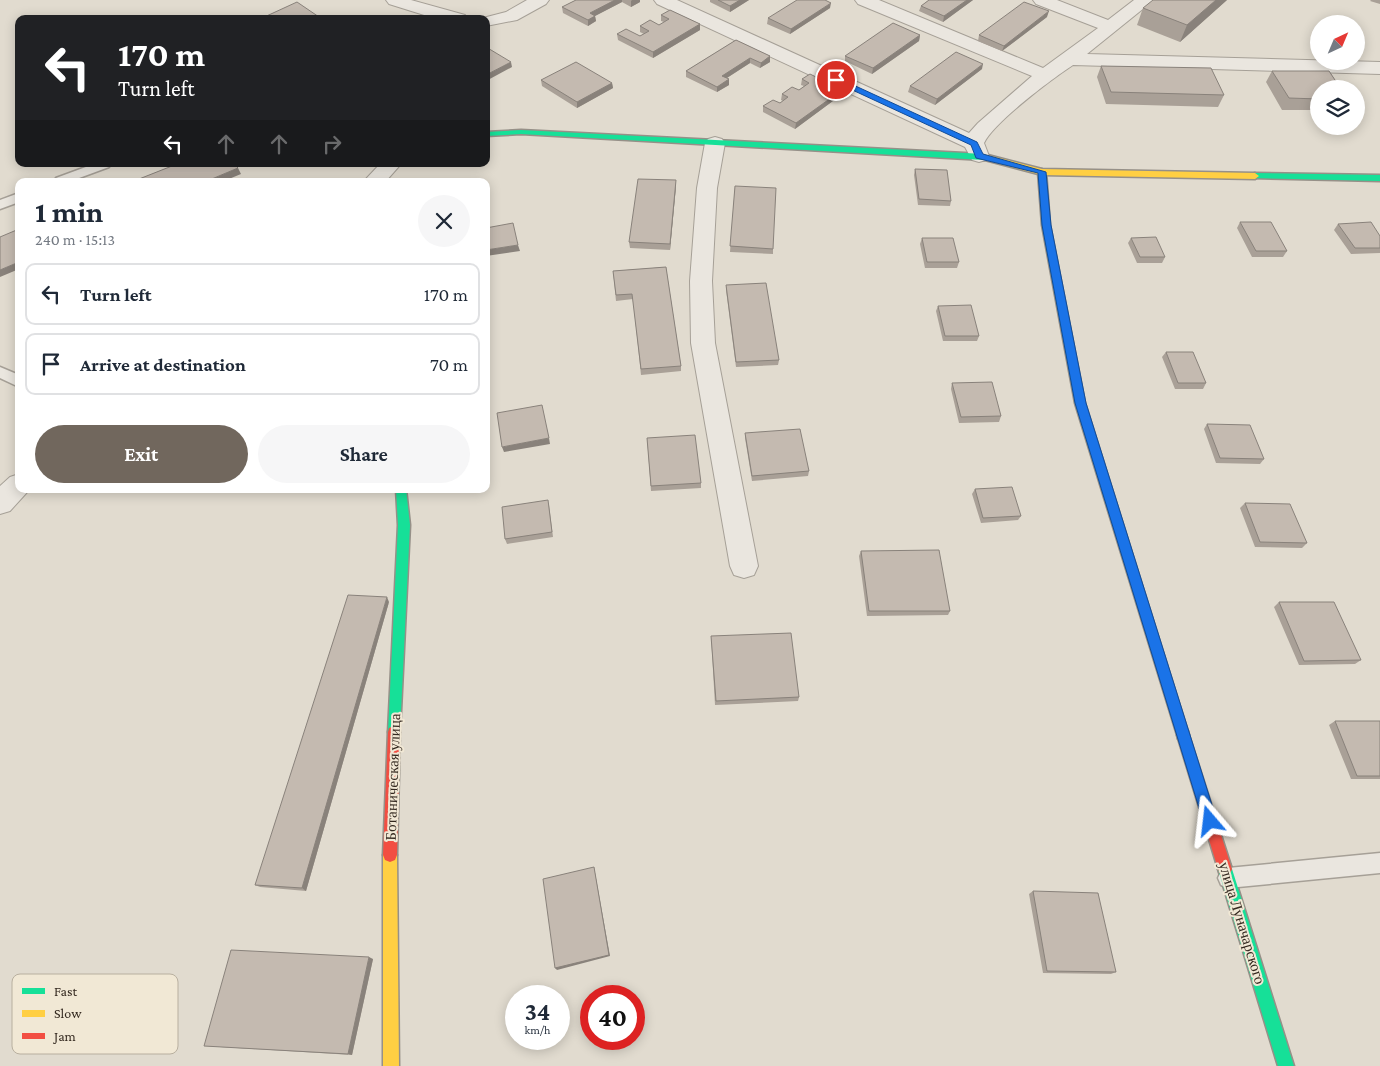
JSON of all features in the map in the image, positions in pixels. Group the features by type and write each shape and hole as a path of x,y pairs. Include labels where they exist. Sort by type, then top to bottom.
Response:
{"street":[{"path":"395,0 443,15"},
{"path":"490,20 511,16 540,0"},
{"path":"663,0 977,150 1042,172 1380,178"},
{"path":"864,0 1045,75"},
{"path":"1042,0 1110,27"},
{"path":"977,150 978,135 985,127 1045,75 1069,59 1144,0"},
{"path":"1069,59 1380,68"},
{"path":"490,134 521,132 715,142 977,150"},
{"path":"715,142 707,188 701,281 704,343 744,566"},
{"path":"377,178 388,167"},
{"name":"улица Луначарского","path":"1042,172 1046,225 1080,403 1286,1066"},
{"path":"0,503 15,489"},
{"name":"Ботаническая улица","path":"392,1066 389,894 395,695 404,525 401,493"}],"lane":[{"path":"68,178 97,167"},
{"path":"0,205 15,199"},
{"path":"0,372 15,380"},
{"path":"1228,878 1380,863"}],"building":[{"path":"576,0 615,0 590,13 595,16 588,20 562,7"},
{"path":"718,0 740,0 730,6"},
{"path":"797,0 825,0 831,3 791,29 768,18"},
{"path":"929,0 967,0 944,16 921,6"},
{"path":"1153,0 1216,0 1187,25 1143,8"},
{"path":"297,2 316,15 269,15"},
{"path":"1024,2 1049,11 1004,46 979,35"},
{"path":"670,10 700,24 653,52 617,34 626,29 640,36 649,31 640,26 650,20 659,25 669,19 661,15"},
{"path":"893,23 920,35 873,68 845,56"},
{"path":"736,40 770,56 761,63 750,58 722,76 729,79 717,87 686,71"},
{"path":"490,49 511,62 490,73"},
{"path":"956,52 983,64 937,99 910,86"},
{"path":"576,62 612,83 577,102 541,80"},
{"path":"1101,66 1211,68 1224,95 1111,92"},
{"path":"1272,71 1329,71 1335,80 1310,80 1310,99 1289,98"},
{"path":"810,74 842,90 796,123 763,106 773,100 780,103 788,97 782,94 792,87 799,90 809,83 802,79"},
{"path":"169,167 238,168 214,178 142,178"},
{"path":"915,169 947,170 951,201 919,199"},
{"path":"638,179 676,180 670,244 629,242"},
{"path":"735,186 776,188 773,249 730,246"},
{"path":"1240,222 1271,222 1287,251 1256,251"},
{"path":"1371,222 1380,236 1380,248 1355,248 1338,224"},
{"path":"513,223 518,245 490,249 490,227"},
{"path":"15,231 15,264 0,270 0,237"},
{"path":"1156,237 1165,257 1140,257 1131,238"},
{"path":"922,238 953,238 959,262 927,262"},
{"path":"666,267 681,366 641,369 632,294 616,295 613,271"},
{"path":"766,283 779,360 736,362 726,285"},
{"path":"971,305 979,336 945,336 938,306"},
{"path":"1166,352 1193,352 1206,383 1178,383"},
{"path":"992,382 1001,416 961,417 952,383"},
{"path":"542,405 549,438 502,447 497,413"},
{"path":"1207,424 1250,425 1264,459 1220,458"},
{"path":"800,429 809,471 752,476 745,433"},
{"path":"695,435 701,483 651,486 647,438"},
{"path":"1012,487 1021,516 983,518 975,489"},
{"path":"548,500 552,532 505,539 502,507"},
{"path":"1245,503 1290,504 1307,543 1260,542"},
{"path":"939,550 950,611 869,611 861,551"},
{"path":"348,595 387,597 302,888 255,885"},
{"path":"1279,602 1334,602 1361,660 1304,661"},
{"path":"791,633 799,697 716,701 711,636"},
{"path":"1335,721 1380,721 1380,776 1357,776"},
{"path":"594,867 609,955 555,968 543,879"},
{"path":"1033,891 1098,893 1116,972 1047,971"},
{"path":"231,950 369,957 348,1054 204,1046"}],"traffic: fast":[{"path":"490,134 521,132 984,157"},
{"path":"1042,172 1046,225 1080,403 1183,735"},
{"path":"1255,176 1380,178"},
{"path":"394,732 404,525 401,493"},
{"path":"1225,869 1286,1066"}],"traffic: slow":[{"path":"984,157 1042,172 1255,176"},
{"path":"390,855 391,1066"}],"traffic: jam":[{"path":"390,855 394,732"},
{"path":"1183,735 1225,869"}],"route":[{"path":"836,80 974,143 979,156 1042,172 1046,225 1080,403 1210,821"}]}
